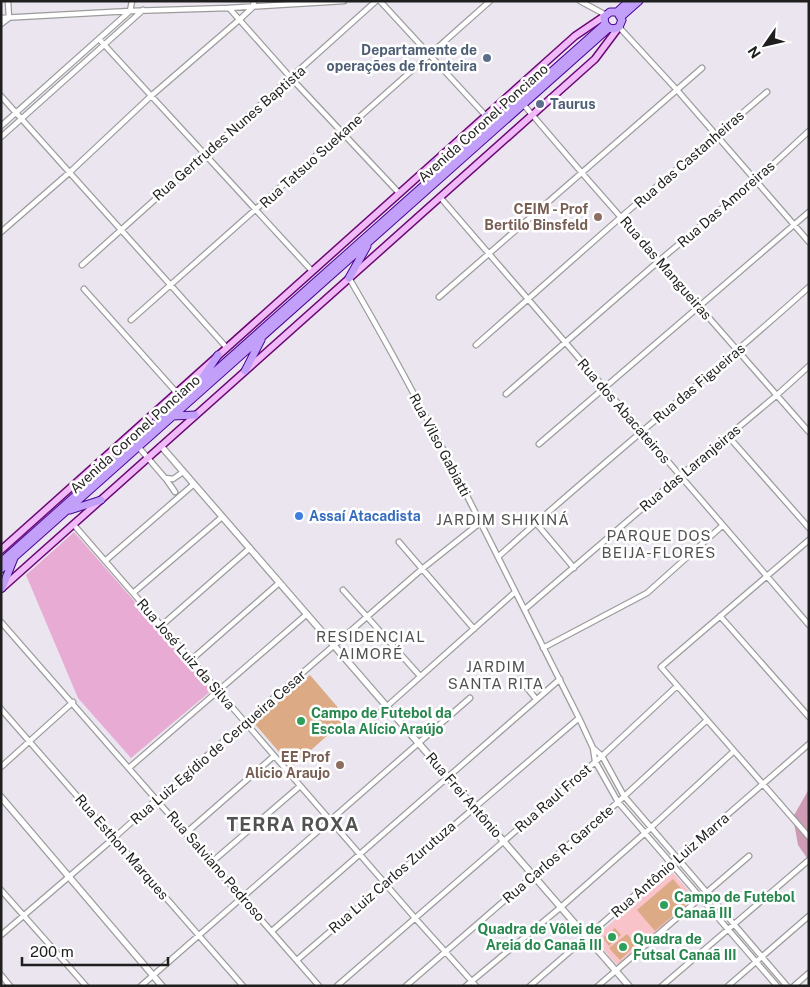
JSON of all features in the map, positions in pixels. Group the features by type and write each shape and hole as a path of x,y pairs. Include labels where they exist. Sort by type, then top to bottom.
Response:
{"main road":[{"path":"619,14 629,1"},
{"path":"1,550 575,36 610,12 619,14 639,1"},
{"path":"2,589 595,59 622,22 619,14"},
{"path":"606,15 604,19 607,26 614,29 619,27"},
{"path":"152,431 193,390 406,200 446,169 474,140 607,26"},
{"name":"Avenida Coronel Ponciano","path":"1,569 152,431 173,416 368,243 446,169 523,104 607,26"},
{"path":"474,140 486,116"},
{"path":"435,162 446,169"},
{"path":"349,278 368,243"},
{"path":"245,371 265,334"},
{"path":"193,390 218,355"},
{"path":"173,416 195,415"},
{"path":"1,562 137,445"},
{"path":"67,510 100,500"},
{"path":"2,589 15,557"}],"street":[{"path":"8,1 9,18"},
{"path":"1,126 130,11 132,1"},
{"path":"1,18 344,1"},
{"name":"Rua Gertrudes Nunes Baptista","path":"82,265 376,1"},
{"path":"380,1 486,116"},
{"name":"Rua Tatsuo Suekane","path":"131,320 490,1"},
{"path":"580,1 606,15"},
{"path":"1,232 70,172 151,96 240,20 254,4"},
{"path":"229,8 291,78 399,193"},
{"path":"1,137 143,10"},
{"path":"1,24 9,18"},
{"path":"619,27 678,90 809,242"},
{"path":"99,38 312,271"},
{"path":"440,297 702,68"},
{"name":"Rua das Castanheiras","path":"476,345 767,92"},
{"path":"1,96 226,348"},
{"name":"Rua das Mangueiras","path":"523,104 809,432"},
{"name":"Rua Das Amoreiras","path":"506,394 660,260 756,180 809,131"},
{"name":"Rua dos Abacateiros","path":"440,197 809,625"},
{"path":"539,444 605,389 698,305 809,212"},
{"name":"Rua Vilso Gabiatti","path":"349,278 444,449 580,718 593,748 595,761 618,802 777,986"},
{"name":"Rua das Figueiras","path":"498,557 809,287"},
{"path":"84,289 177,393"},
{"name":"Rua das Laranjeiras","path":"525,609 809,366"},
{"path":"128,436 148,457 175,492"},
{"path":"728,436 809,528"},
{"name":"Rua Frei Antônio","path":"160,446 629,986"},
{"path":"165,478 173,479 183,472"},
{"path":"105,561 194,484"},
{"path":"133,593 222,517"},
{"name":"Rua Luiz Egídio de Cerqueira Cesar","path":"1,935 367,616 481,522"},
{"path":"536,523 574,568"},
{"name":"Rua José Luiz da Silva","path":"74,525 444,952 476,986"},
{"path":"543,648 647,593 722,526"},
{"path":"809,540 661,667 809,837"},
{"path":"399,542 474,629"},
{"path":"162,626 250,548"},
{"path":"191,660 279,583"},
{"path":"343,590 420,676"},
{"path":"375,717 515,592"},
{"path":"130,767 307,614"},
{"path":"720,616 809,717"},
{"name":"Rua Salviano Pedroso","path":"1,622 130,767 319,986"},
{"path":"520,679 536,699"},
{"path":"272,931 560,679"},
{"name":"Rua Raul Frost","path":"337,986 602,756 677,686"},
{"path":"141,986 470,698"},
{"path":"1,767 73,702"},
{"name":"Rua Esthon Marques","path":"1,709 243,986"},
{"name":"Rua Luiz Carlos Zurutuza","path":"297,960 580,718"},
{"name":"Rua Carlos R. Garcete","path":"406,986 618,802 707,720"},
{"name":"Rua Antônio Luiz Marra","path":"530,986 809,744"},
{"name":"Rua Vilso Gabiatti","path":"593,748 602,756 624,796 787,986"},
{"path":"466,986 561,907 734,751"},
{"path":"186,833 274,756"},
{"path":"212,862 300,786"},
{"path":"1,797 162,986"},
{"path":"598,986 749,856"},
{"path":"662,986 809,860"},
{"path":"1,890 86,986"},
{"path":"728,986 809,916"},
{"path":"794,986 809,973"},
{"path":"1,975 10,986"}],"shaded area":[{"path":"74,532 212,690 131,758 78,698 26,575"},
{"name":"Campo de Futebol da Escola Alício Araújo","path":"310,675 347,718 292,767 254,723"},
{"path":"809,789 809,856 807,858 798,845 793,817"},
{"path":"671,872 694,897 694,901 619,964 616,964 595,937"},
{"name":"Campo de Futebol Canaã III","path":"673,879 691,900 655,931 637,910"},
{"name":"Quadra de Vôlei de Areia do Canaã III","path":"615,928 621,935 609,946 603,938"},
{"name":"Quadra de Futsal Canaã III","path":"627,934 636,945 620,960 609,948"}],"place":[{"name":"Departamente de operações de fronteira","path":"487,58"},
{"name":"Taurus","path":"540,104"},
{"name":"CEIM - Prof Bertilo Binsfeld","path":"598,217"},
{"name":"Assaí Atacadista","path":"299,516"},
{"name":"Campo de Futebol da Escola Alício Araújo","path":"301,721"},
{"name":"EE Prof Alicio Araujo","path":"340,765"},
{"name":"Campo de Futebol Canaã III","path":"664,905"},
{"name":"Quadra de Vôlei de Areia do Canaã III","path":"612,937"},
{"name":"Quadra de Futsal Canaã III","path":"623,947"}],"district":[{"name":"JARDIM SHIKINÁ","path":"503,520"},
{"name":"PARQUE DOS BEIJA-FLORES","path":"659,544"},
{"name":"RESIDENCIAL AIMORÉ","path":"371,646"},
{"name":"JARDIM SANTA RITA","path":"496,676"},
{"name":"TERRA ROXA","path":"293,824"}]}
